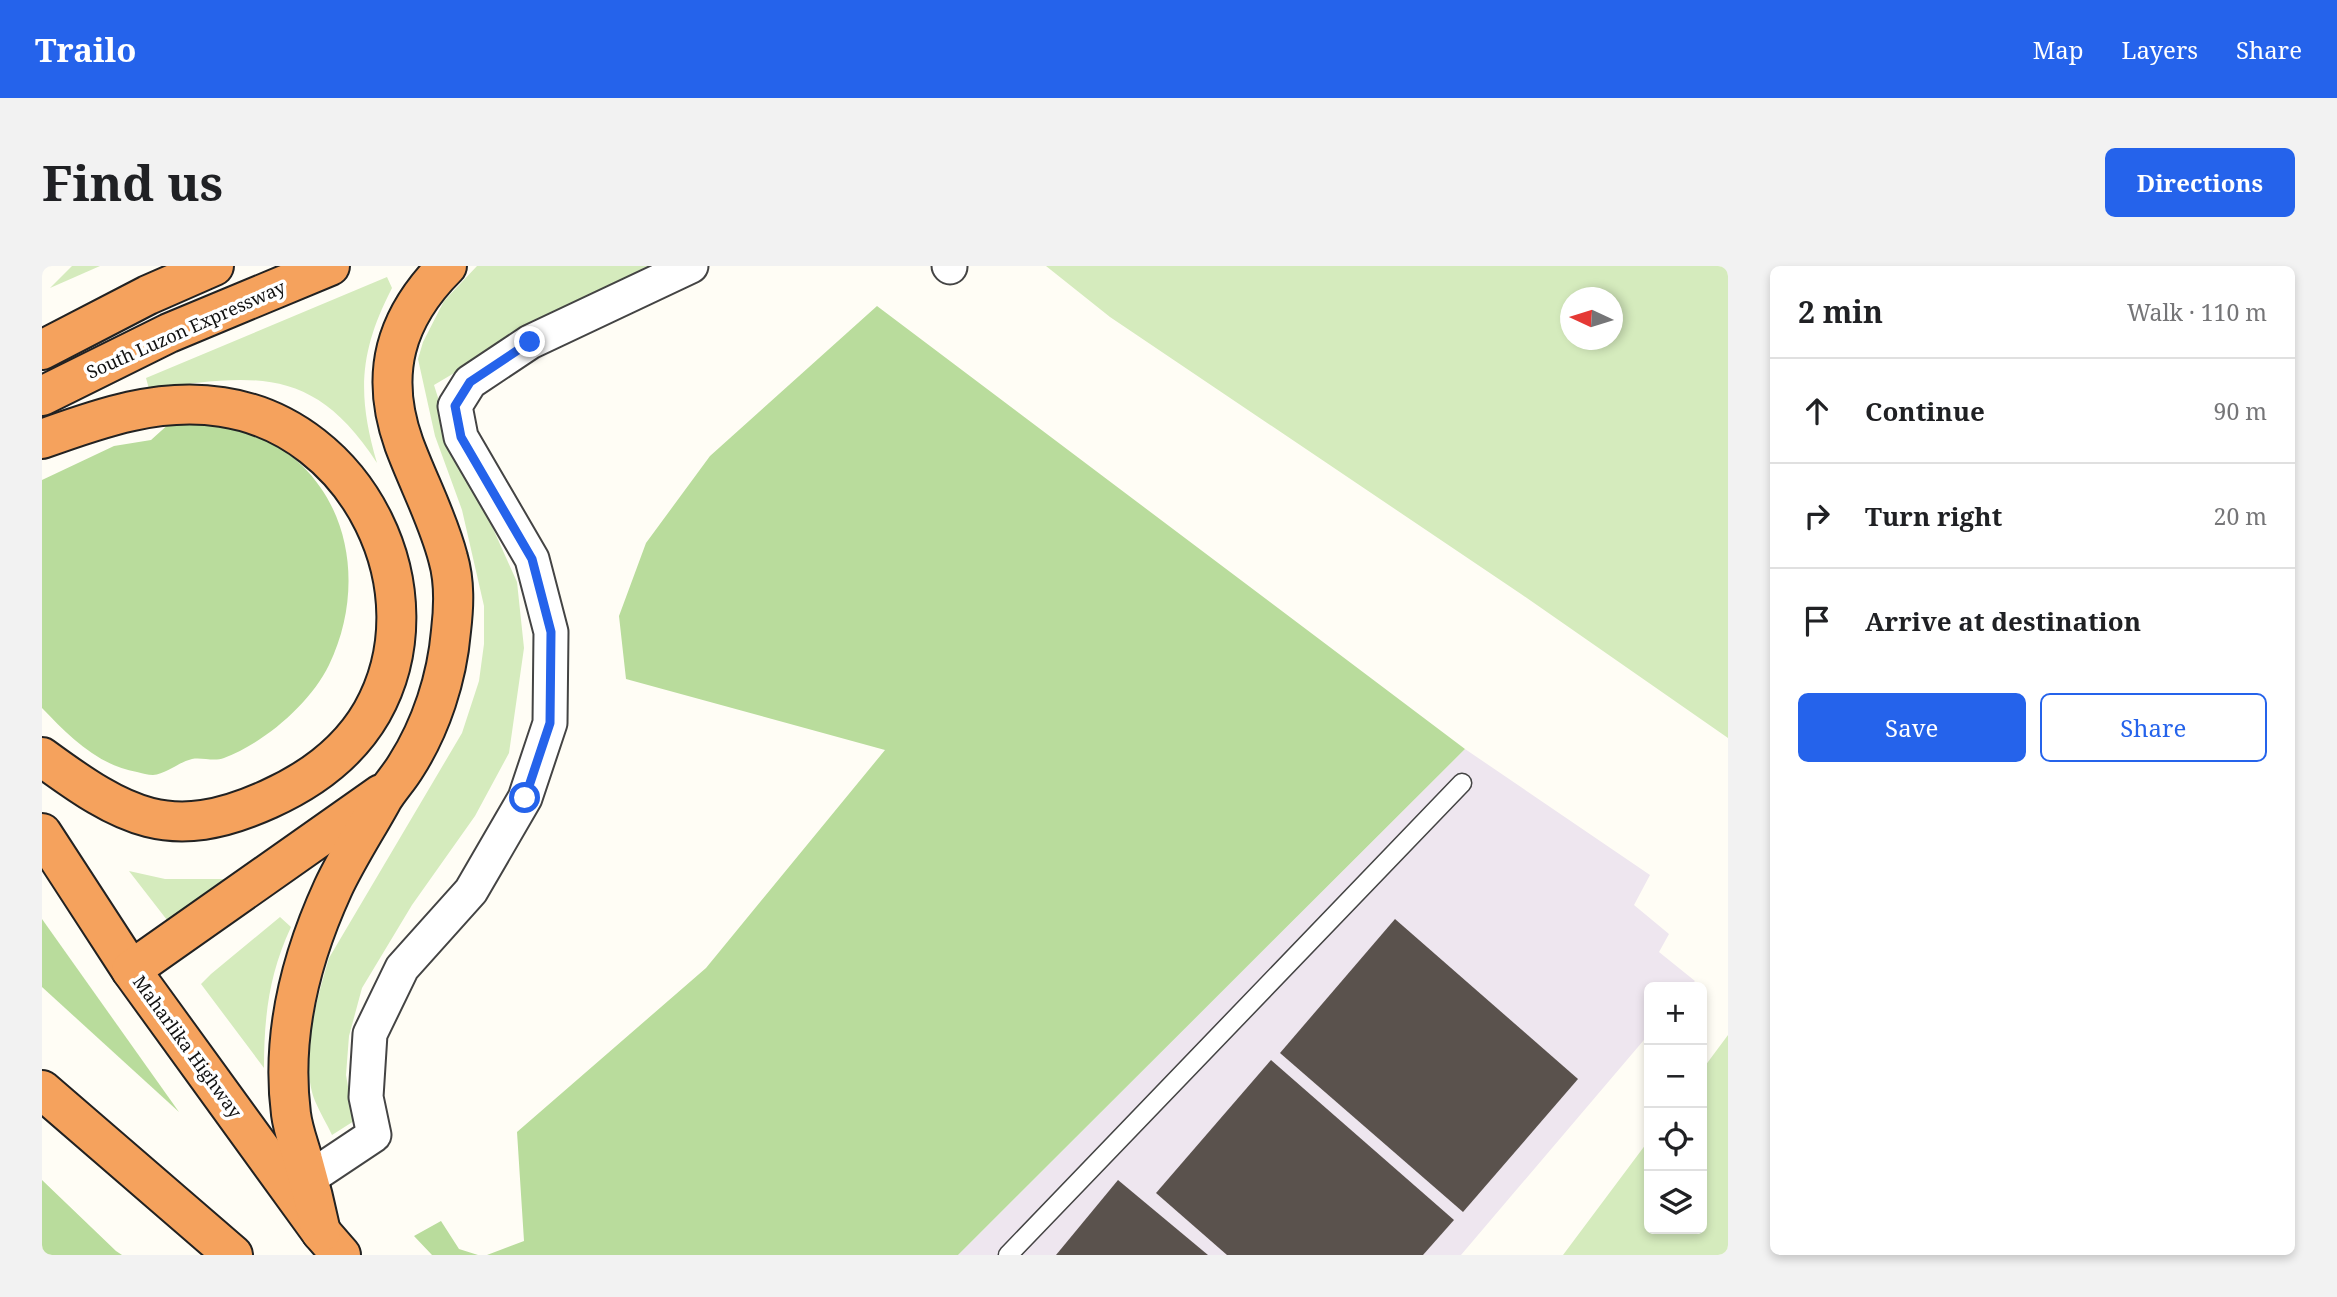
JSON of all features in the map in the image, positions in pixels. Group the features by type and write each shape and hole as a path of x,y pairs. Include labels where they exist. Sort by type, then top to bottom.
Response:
{"highway":[{"path":"42,349 148,295 214,266"},
{"name":"South Luzon Expressway","path":"42,396 169,333 330,266"},
{"path":"331,1244 308,1179 292,1118 287,1062 293,1009 310,946 334,887 388,789 420,743 440,688 451,635 454,594 448,557 399,427 393,384 394,360 407,317 419,298 447,266"},
{"path":"42,439 112,416 163,405 224,407 277,424 314,446 334,464 356,491 374,520 388,554 397,611 394,652 389,673 382,693 362,729 320,770 255,805 227,815 197,821 148,818 108,802 42,757"},
{"path":"131,970 388,789"},
{"name":"Maharlika Highway","path":"42,833 131,970 331,1244"},
{"path":"42,1090 233,1255"}],"street":[{"path":"308,1179 374,1135 366,1097 370,1034 402,968 471,891 519,810 550,723 551,632 532,559 461,437 455,406 470,382 530,342 691,266"}],"lane":[{"path":"1008,1255 1462,783"}],"shaded area":[{"path":"1465,749 1650,875 1634,905 1669,934 1659,952 1695,981 1644,982 1644,1040 1461,1255 958,1255"}],"green space":[{"path":"72,266 100,266 50,288"},
{"path":"477,266 650,266 614,290 527,330 434,385 447,426 517,582 524,648 509,753 475,816 412,905 362,988 349,1036 346,1075 354,1121 332,1135 315,1101 309,1067 312,1030 329,958 462,733 479,681 484,644 484,606 462,510 435,436 418,359 423,342 444,301"},
{"path":"1046,266 1728,266 1728,738 1521,594 1110,317"},
{"path":"387,277 392,288 373,333 365,374 366,416 377,463 353,431 329,408 304,392 278,384 250,380 149,389 146,378"},
{"path":"877,306 1465,749 958,1255 487,1255 524,1241 517,1132 706,968 885,750 626,679 619,616 646,543 710,456"},
{"path":"171,422 218,425 245,431 279,447 306,469 326,497 340,527 347,561 348,596 342,631 329,665 321,680 298,708 255,743 224,758 192,759 151,775 123,768 96,756 73,739 42,708 42,480 114,446 151,440"},
{"path":"129,871 165,879 224,879 167,920"},
{"path":"280,917 291,927 269,996 264,1068 201,984"},
{"path":"42,919 179,1112 42,987"},
{"path":"1728,1035 1728,1255 1563,1255 1644,1147 1644,1234 1707,1234 1707,1063"},
{"path":"42,1180 116,1251 122,1255 42,1255"},
{"path":"441,1221 459,1249 478,1255 432,1255 414,1236"}],"building":[{"path":"1395,919 1578,1079 1463,1212 1280,1053"},
{"path":"1271,1060 1454,1220 1423,1255 1227,1255 1156,1193"},
{"path":"1118,1180 1208,1255 1056,1255"}],"route":[{"path":"525,798 550,723 551,632 532,559 461,437 455,406 470,382 530,342"}]}
